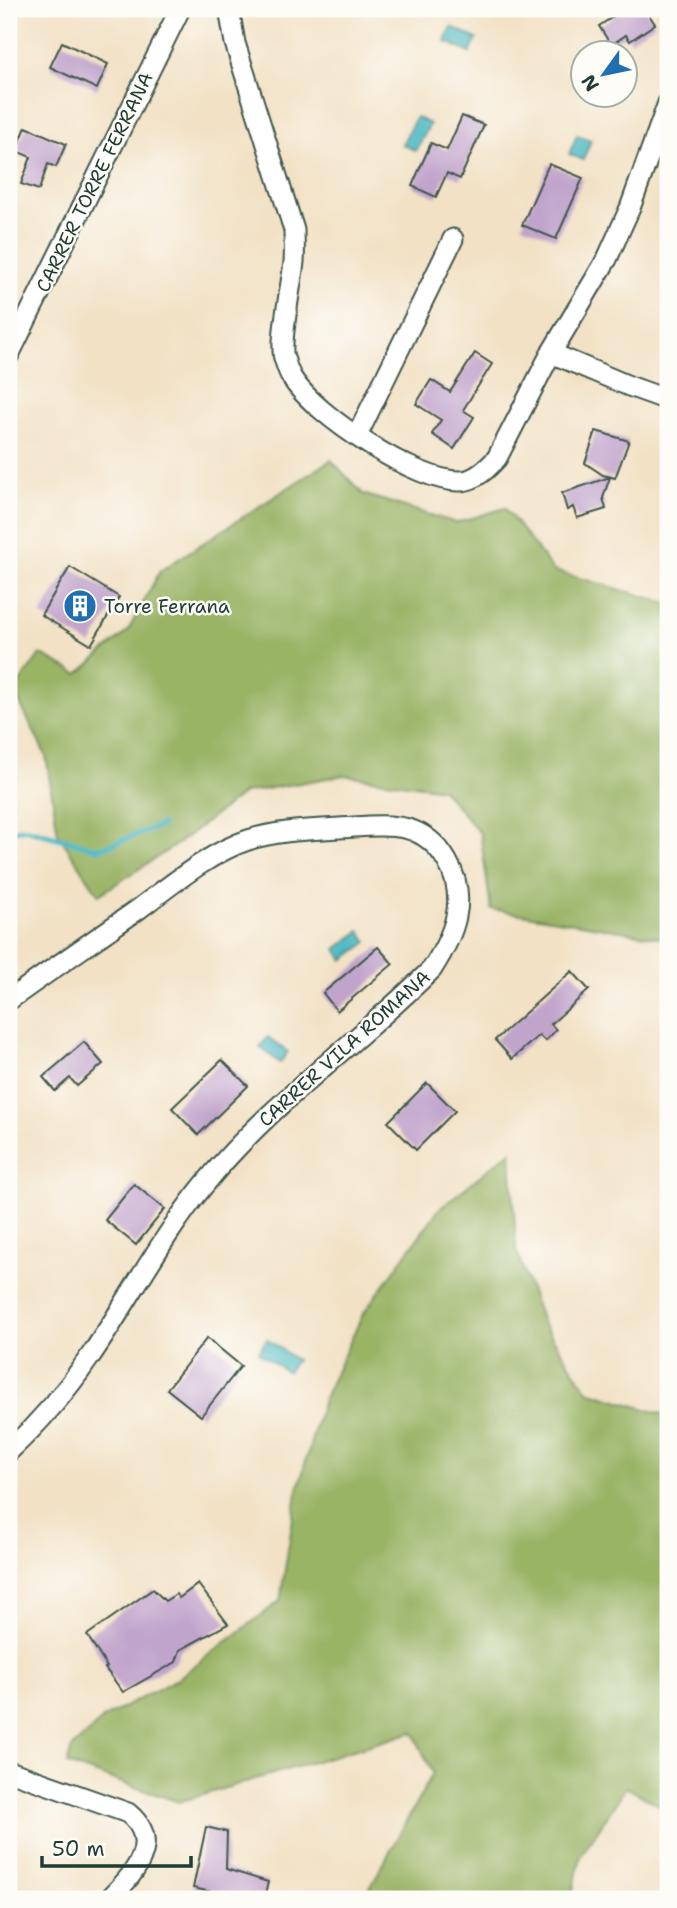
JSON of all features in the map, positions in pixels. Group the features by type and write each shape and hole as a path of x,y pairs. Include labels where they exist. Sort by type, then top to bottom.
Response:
{"street":[{"name":"CARRER TORRE FERRANA","path":"9,355 180,9"},
{"path":"229,9 235,43 294,230 294,260 283,354 292,378 317,405 357,436 396,460 438,479 464,481 484,471 497,458 551,353 607,259 630,208 668,103"},
{"path":"357,436 453,239"},
{"path":"551,353 668,400"},
{"name":"CARRER VILA ROMANA","path":"9,1000 180,878 245,841 277,833 402,827 424,834 439,848 453,872 459,894 457,920 448,946 432,970 287,1098 235,1148 191,1200 107,1331 68,1386 9,1451"},
{"path":"9,1771 128,1813 138,1821 145,1833 145,1845 139,1863 109,1899"}],"green space":[{"path":"331,460 363,494 456,523 505,508 554,571 668,603 668,939 491,909 480,833 442,789 344,775 244,793 176,845 99,895 58,834 46,756 14,691 40,654 78,674 128,631 160,571"},
{"path":"511,1151 516,1249 542,1322 588,1391 668,1416 668,1810 626,1787 581,1856 571,1899 362,1899 433,1773 413,1732 179,1802 67,1764 72,1748 104,1718 177,1679 280,1601 297,1493 322,1402 363,1314 439,1209"}],"water":[{"path":"452,27 477,39 470,53 445,41"},
{"path":"416,117 430,124 416,151 402,144"},
{"path":"577,135 591,140 583,160 569,154"},
{"path":"360,931 368,942 343,960 336,949"},
{"path":"268,1037 288,1052 280,1063 260,1047"},
{"path":"267,1339 296,1360 287,1372 258,1352"}],"building":[{"path":"625,9 645,9 655,24 634,38 628,38 626,35 622,38 607,38 599,26"},
{"path":"62,42 108,64 97,89 50,67"},
{"path":"462,116 484,125 460,179 447,173 436,197 412,186 431,143 447,150"},
{"path":"26,127 66,144 56,167 48,164 39,190 21,184 31,157 16,151"},
{"path":"549,164 583,178 556,239 522,225"},
{"path":"475,353 492,364 463,410 474,417 454,449 432,434 441,420 416,404 431,380 450,392"},
{"path":"596,431 629,441 615,478 603,475 585,463"},
{"path":"610,477 603,498 606,509 577,518 573,507 567,510 562,493"},
{"name":"Torre Ferrana","path":"70,567 119,597 91,645 41,615"},
{"path":"378,947 393,964 337,1011 323,993"},
{"path":"572,971 589,990 551,1024 556,1030 545,1041 539,1035 512,1059 495,1040"},
{"path":"84,1042 103,1064 77,1086 70,1078 55,1091 43,1077"},
{"path":"222,1060 248,1086 198,1135 172,1108"},
{"path":"427,1083 455,1111 416,1150 388,1122"},
{"path":"134,1184 165,1209 136,1245 105,1220"},
{"path":"207,1338 241,1366 201,1416 167,1389"},
{"path":"198,1584 228,1624 180,1650 176,1662 123,1692 105,1668 107,1667 87,1635 153,1589 165,1601 176,1594 179,1598"},
{"path":"206,1827 227,1832 226,1869 268,1882 264,1899 244,1899 193,1888"}],"waterway":[{"path":"9,831 26,829 99,849 162,825"}],"place":[{"name":"Torre Ferrana","path":"80,606"}]}
